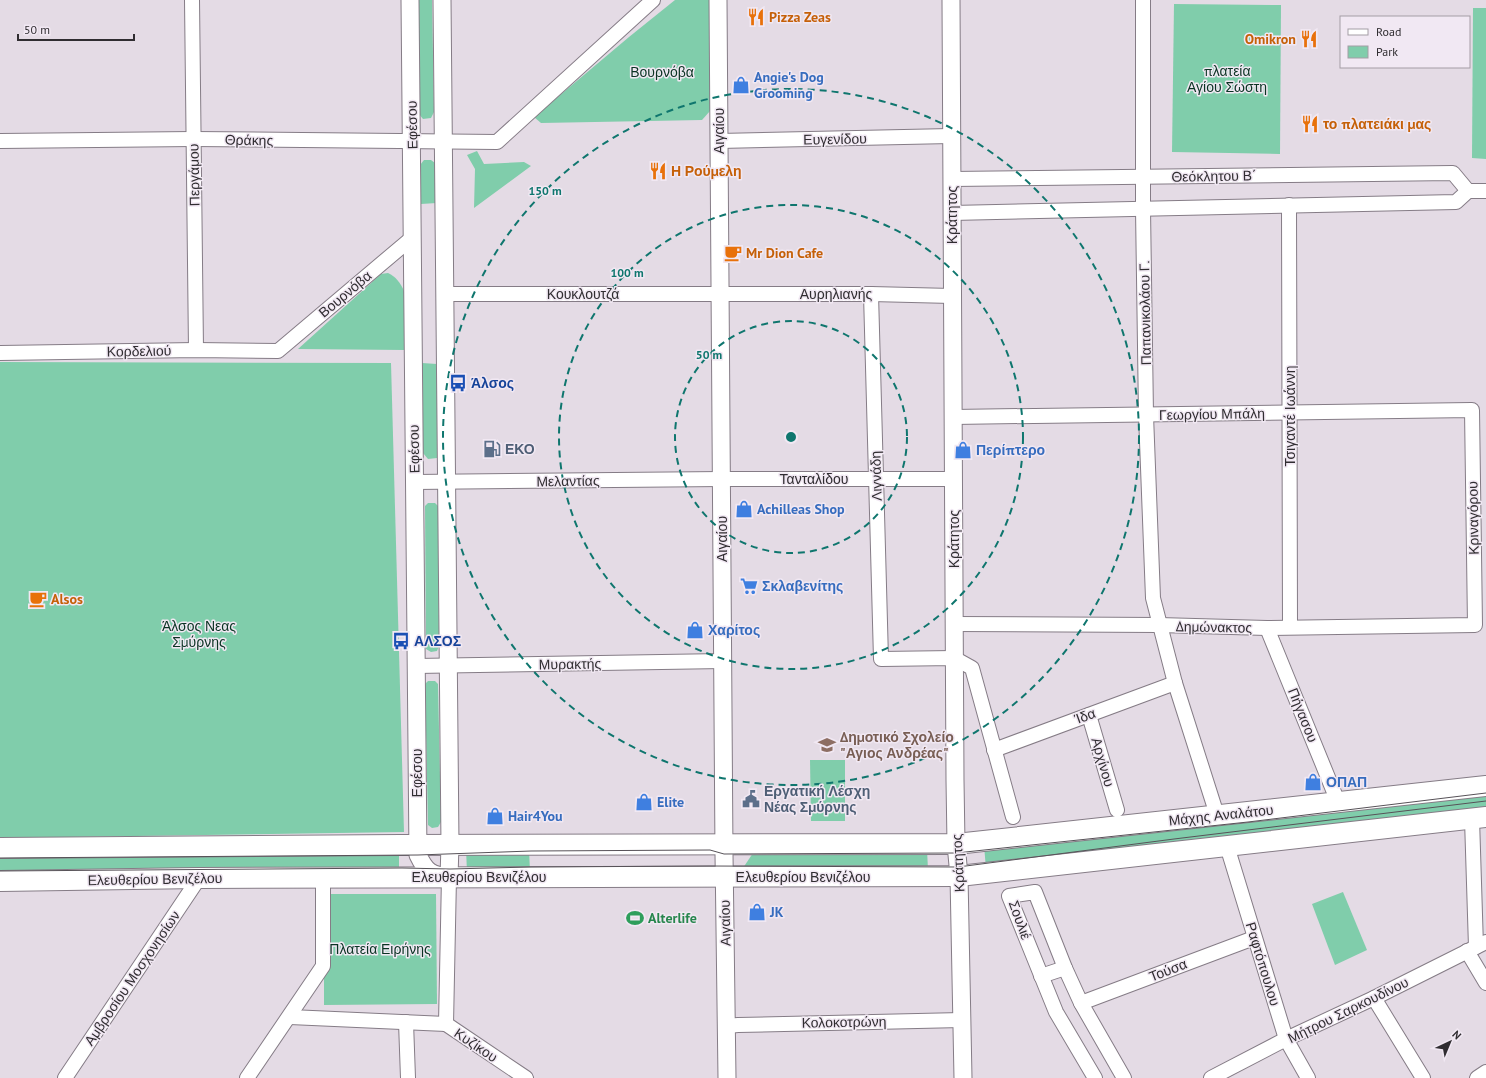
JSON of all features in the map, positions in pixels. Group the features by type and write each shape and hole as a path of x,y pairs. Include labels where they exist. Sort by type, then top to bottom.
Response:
{"main road":[{"name":"Μάχης Αναλάτου","path":"956,844 1486,786"},
{"path":"959,876 1479,818"},
{"path":"0,848 417,845 725,846 956,844"},
{"name":"Ελευθερίου Βενιζέλου","path":"0,880 959,876"}],"street":[{"name":"Περγάμου","path":"192,0 196,350"},
{"name":"Εφέσου","path":"410,0 417,845 418,855 425,869 435,875 450,877"},
{"path":"290,1017 446,1024 450,845 442,0"},
{"name":"Θράκης","path":"0,141 193,139 497,142 653,0"},
{"name":"Αιγαίου","path":"718,0 727,1078"},
{"name":"Κράτητος","path":"951,0 956,844 959,876 963,1078"},
{"name":"Παπανικολάου Γ.","path":"1143,0 1143,209 1146,415 1153,598 1159,625"},
{"name":"Ευγενίδου","path":"719,141 951,136"},
{"name":"Θεόκλητου Β΄","path":"952,179 1454,173 1468,191"},
{"path":"952,213 1456,202 1468,191 1486,191"},
{"name":"Τσιγαντέ Ιωάννη","path":"1289,205 1290,627"},
{"name":"Βουρνόβα","path":"278,351 413,237"},
{"name":"Κουκλουτζά","path":"444,294 721,294"},
{"name":"Αυρηλιανής","path":"721,294 871,294 952,296"},
{"name":"Λιγνάδη","path":"871,294 881,659 954,658"},
{"name":"Κορδελιού","path":"0,353 196,350 278,351"},
{"name":"Γεωργίου Μπάλη","path":"953,418 1472,410"},
{"name":"Κριναγόρου","path":"1472,410 1475,625"},
{"name":"Μελαντίας","path":"415,482 722,479"},
{"name":"Τανταλίδου","path":"722,479 953,479"},
{"name":"Δημώνακτος","path":"954,624 1159,625 1267,628 1475,625"},
{"path":"1159,625 1175,682 1217,815"},
{"name":"Πήγασου","path":"1267,628 1338,802"},
{"path":"954,658 972,668 1013,816"},
{"name":"Μυρακτής","path":"416,666 448,667 723,661"},
{"name":"Ίδα","path":"994,750 1175,682"},
{"name":"Αρχίνου","path":"1089,715 1117,810"},
{"path":"1479,818 1476,947 1486,983"},
{"name":"Ραφτόπουλου","path":"1226,846 1286,1039 1308,1078"},
{"name":"Αμβροσίου Μοσχονησίων","path":"65,1078 199,878"},
{"path":"247,1078 290,1017 323,966 323,878"},
{"name":"Σουλιέ","path":"1095,1078 1062,1024 1009,896 1035,892 1065,968 1081,1003 1124,1078"},
{"name":"Τούσα","path":"1081,1003 1254,938"},
{"name":"Μήτρου Σαρκουδίνου","path":"1211,1078 1286,1039 1374,998 1476,947"},
{"path":"1041,976 1065,968"},
{"path":"1374,998 1423,1078"},
{"name":"Κολοκοτρώνη","path":"727,1026 962,1020"},
{"path":"406,1022 408,1078"},
{"name":"Κυζίκου","path":"446,1024 526,1078"},
{"path":"1477,1078 1486,1072"}],"green space":[{"path":"419,0 432,0 434,112 431,118 423,119 419,114"},
{"name":"Βουρνόβα","path":"675,0 711,0 710,111 702,120 541,123 534,117 629,37"},
{"name":"πλατεία Αγίου Σώστη","path":"1174,4 1281,5 1280,154 1172,152"},
{"path":"1473,8 1486,8 1486,159 1472,158"},
{"path":"477,151 484,164 524,162 531,166 474,208 475,169 467,155"},
{"path":"424,160 431,160 435,163 437,203 421,204 420,165"},
{"path":"388,273 398,280 404,291 405,350 298,349 381,274"},
{"name":"Άλσος Νεας Σμύρνης","path":"0,362 391,363 404,832 0,838"},
{"path":"422,363 437,364 439,452 437,458 428,459 423,453"},
{"path":"428,503 435,503 438,506 439,646 437,651 431,652 426,649 425,506"},
{"path":"428,681 435,681 438,684 441,822 438,827 432,828 428,825 425,684"},
{"path":"810,760 845,760 845,821 811,821"},
{"path":"1486,790 1486,808 986,868 984,846"},
{"path":"399,848 399,871 0,874 0,853"},
{"path":"529,848 530,873 467,872 466,849"},
{"path":"927,849 928,870 743,868 755,850"},
{"path":"1343,892 1367,950 1335,965 1312,904"},
{"name":"Πλατεία Ειρήνης","path":"324,894 436,894 437,1004 324,1005"}],"tram line":[{"path":"0,858 418,855 531,851 710,850 724,854 956,853 1248,822 1486,793"},
{"path":"0,871 709,866 958,867 1486,801"}],"place":[{"name":"Pizza Zeas","path":"756,17"},
{"name":"Omikron","path":"1309,39"},
{"name":"Angie's Dog Grooming","path":"741,85"},
{"name":"το πλατειάκι μας","path":"1310,124"},
{"name":"Η Ρούμελη","path":"658,171"},
{"name":"Mr Dion Cafe","path":"733,253"},
{"name":"Άλσος","path":"458,383"},
{"name":"ΕΚΟ","path":"492,449"},
{"name":"Περίπτερο","path":"963,450"},
{"name":"Achilleas Shop","path":"744,509"},
{"name":"Σκλαβενίτης","path":"749,586"},
{"name":"Alsos","path":"38,599"},
{"name":"Χαρίτος","path":"695,630"},
{"name":"ΑΛΣΟΣ","path":"401,641"},
{"name":"Δημοτικό Σχολείο \"Αγιος Ανδρέας\"","path":"827,745"},
{"name":"ΟΠΑΠ","path":"1313,782"},
{"name":"Εργατική Λέσχη Νέας Σμύρνης","path":"751,799"},
{"name":"Elite","path":"644,802"},
{"name":"Hair4You","path":"495,816"},
{"name":"JK","path":"757,912"},
{"name":"Alterlife","path":"635,918"}]}
